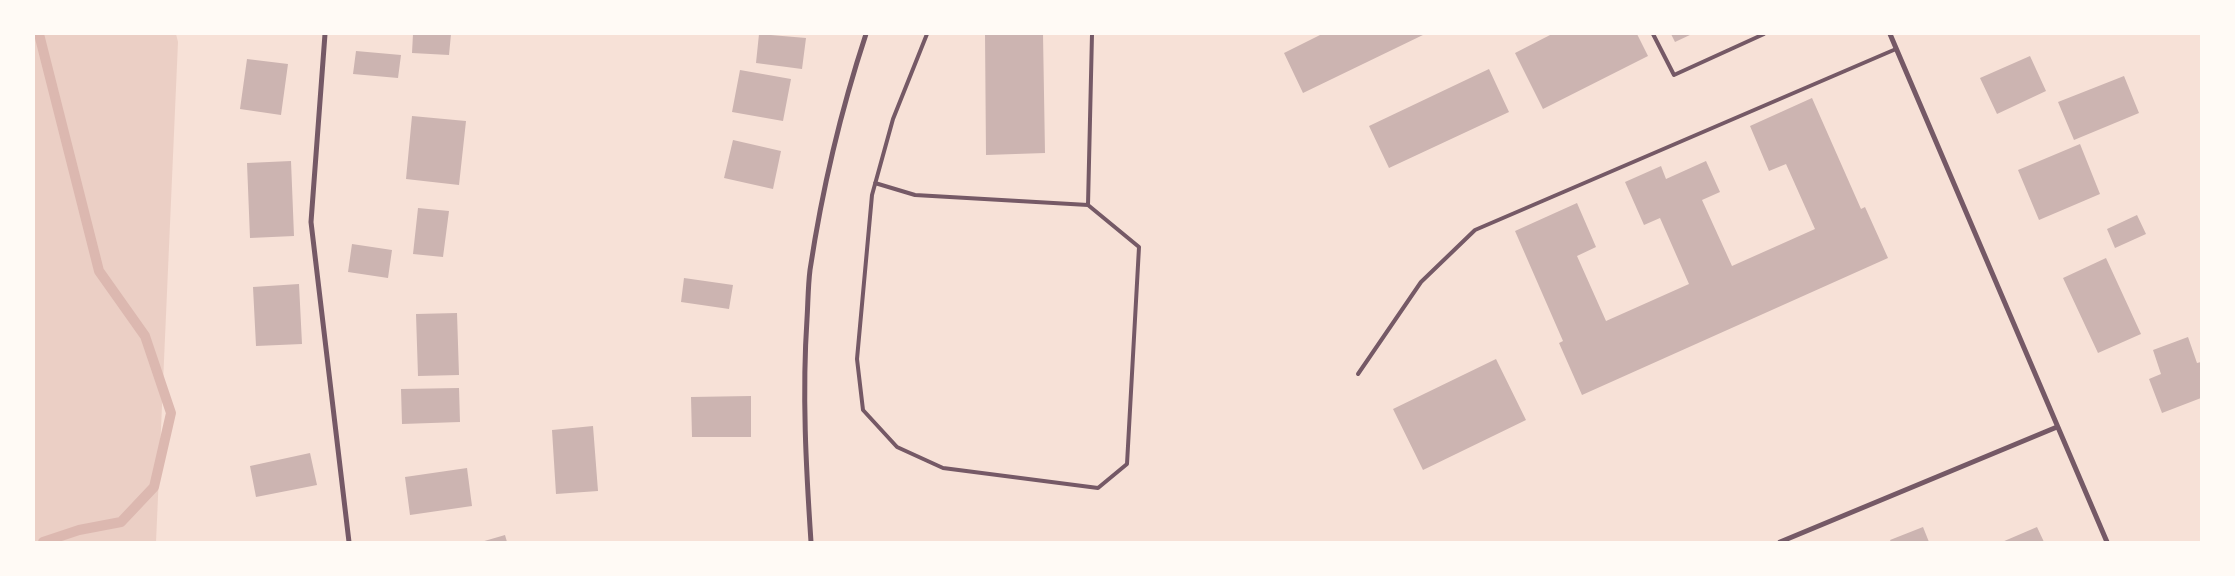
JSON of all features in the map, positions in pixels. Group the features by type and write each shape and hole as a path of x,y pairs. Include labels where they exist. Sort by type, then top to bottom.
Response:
{"street":[{"path":"325,34 312,222 349,542"},
{"path":"811,542 805,448 804,373 810,271 831,158 847,91 866,34"},
{"path":"1890,34 2057,427 2108,542"},
{"path":"1780,542 2057,427"}],"lane":[{"path":"875,184 915,195 1088,205 1139,247 1127,464 1098,488 943,468 897,446 863,410 857,359 872,195 875,184 893,119 927,34"},
{"path":"1088,205 1092,34"},
{"path":"1652,34 1674,75 1764,34"},
{"path":"1358,374 1421,282 1475,230 1896,49"}],"shaded area":[{"path":"34,34 176,34 178,42 156,542 34,542"}],"building":[{"path":"413,34 451,34 449,55 412,53"},
{"path":"759,34 806,38 802,69 756,63"},
{"path":"985,34 1043,34 1045,153 986,155"},
{"path":"1322,34 1425,34 1303,93 1284,53"},
{"path":"1552,34 1637,34 1648,56 1543,109 1515,53"},
{"path":"1671,34 1692,34 1675,42"},
{"path":"356,51 401,55 398,78 353,74"},
{"path":"2030,56 2046,91 1997,114 1980,78"},
{"path":"247,59 288,64 281,115 240,109"},
{"path":"1489,69 1509,112 1389,168 1369,126"},
{"path":"740,70 791,79 783,121 732,112"},
{"path":"2124,76 2139,113 2074,140 2058,102"},
{"path":"1812,98 1861,209 1865,207 1888,258 1582,395 1559,343 1563,341 1515,231 1577,203 1596,247 1577,256 1606,321 1689,284 1660,218 1644,225 1625,182 1661,166 1666,179 1706,161 1720,192 1702,200 1732,266 1815,229 1786,164 1769,171 1750,126"},
{"path":"412,116 466,121 459,185 406,179"},
{"path":"733,140 781,151 773,189 724,178"},
{"path":"2080,144 2100,194 2039,220 2018,170"},
{"path":"291,161 294,236 250,238 247,163"},
{"path":"418,208 449,211 443,257 413,254"},
{"path":"2137,215 2146,234 2115,248 2107,229"},
{"path":"352,244 392,250 388,278 348,272"},
{"path":"2106,258 2141,334 2098,353 2063,278"},
{"path":"684,278 733,285 729,309 681,302"},
{"path":"299,284 302,344 256,346 253,287"},
{"path":"457,313 459,375 418,376 416,314"},
{"path":"2188,337 2197,363 2201,362 2201,398 2162,413 2149,379 2161,374 2153,350"},
{"path":"1496,359 1526,420 1423,470 1393,409"},
{"path":"459,388 460,422 402,424 401,389"},
{"path":"751,396 751,437 692,437 691,397"},
{"path":"593,426 598,491 556,494 552,430"},
{"path":"310,453 317,485 256,497 250,466"},
{"path":"467,468 472,506 410,515 405,477"},
{"path":"1923,527 1929,542 1891,542 1890,540"},
{"path":"2037,527 2044,542 2002,542"},
{"path":"505,535 507,542 481,542"}],"waterway":[{"path":"39,34 99,271 145,336 171,413 154,487 121,522 79,530 43,542"}]}
